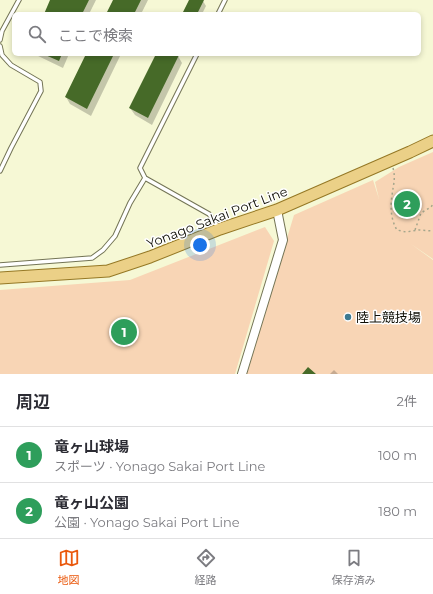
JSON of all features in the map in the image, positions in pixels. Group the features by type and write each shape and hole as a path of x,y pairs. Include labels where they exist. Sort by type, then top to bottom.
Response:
{"main road":[{"name":"Yonago Sakai Port Line","path":"0,278 108,271 150,258 220,229 277,210 391,161 433,141"}],"street":[{"path":"242,374 283,240 277,210"}],"lane":[{"path":"12,12 19,0"},
{"path":"219,12 225,0"},
{"path":"0,40 2,31 12,13"},
{"path":"0,46 2,55 11,65 40,82 41,92 0,171"},
{"path":"196,56 140,168 145,178 209,214 220,229"},
{"path":"0,265 92,258 103,250 115,236 130,203 145,178"}],"path":[{"path":"391,161 395,176 392,198 392,213 393,222 397,230 406,232 433,230"},
{"path":"414,231 421,212 431,207 433,204"}],"shaded area":[{"name":"陸上競技場","path":"433,152 433,259 411,244 433,260 433,374 246,374 294,215 373,180 379,199 375,182 399,167"},
{"path":"265,227 274,241 235,374 0,374 0,290 130,280"}],"building":[{"path":"50,0 89,0 83,12 45,12"},
{"path":"113,0 141,0 135,12 107,12"},
{"path":"189,0 204,0 198,12 183,12"},
{"path":"48,56 61,56 59,61"},
{"path":"85,56 113,56 87,109 65,97"},
{"path":"155,56 179,56 148,118 129,108"},
{"path":"308,367 316,374 302,374"}],"place":[{"name":"竜ヶ山公園","path":"407,204"},
{"name":"陸上競技場","path":"348,317"},
{"name":"竜ヶ山球場","path":"124,332"}]}
